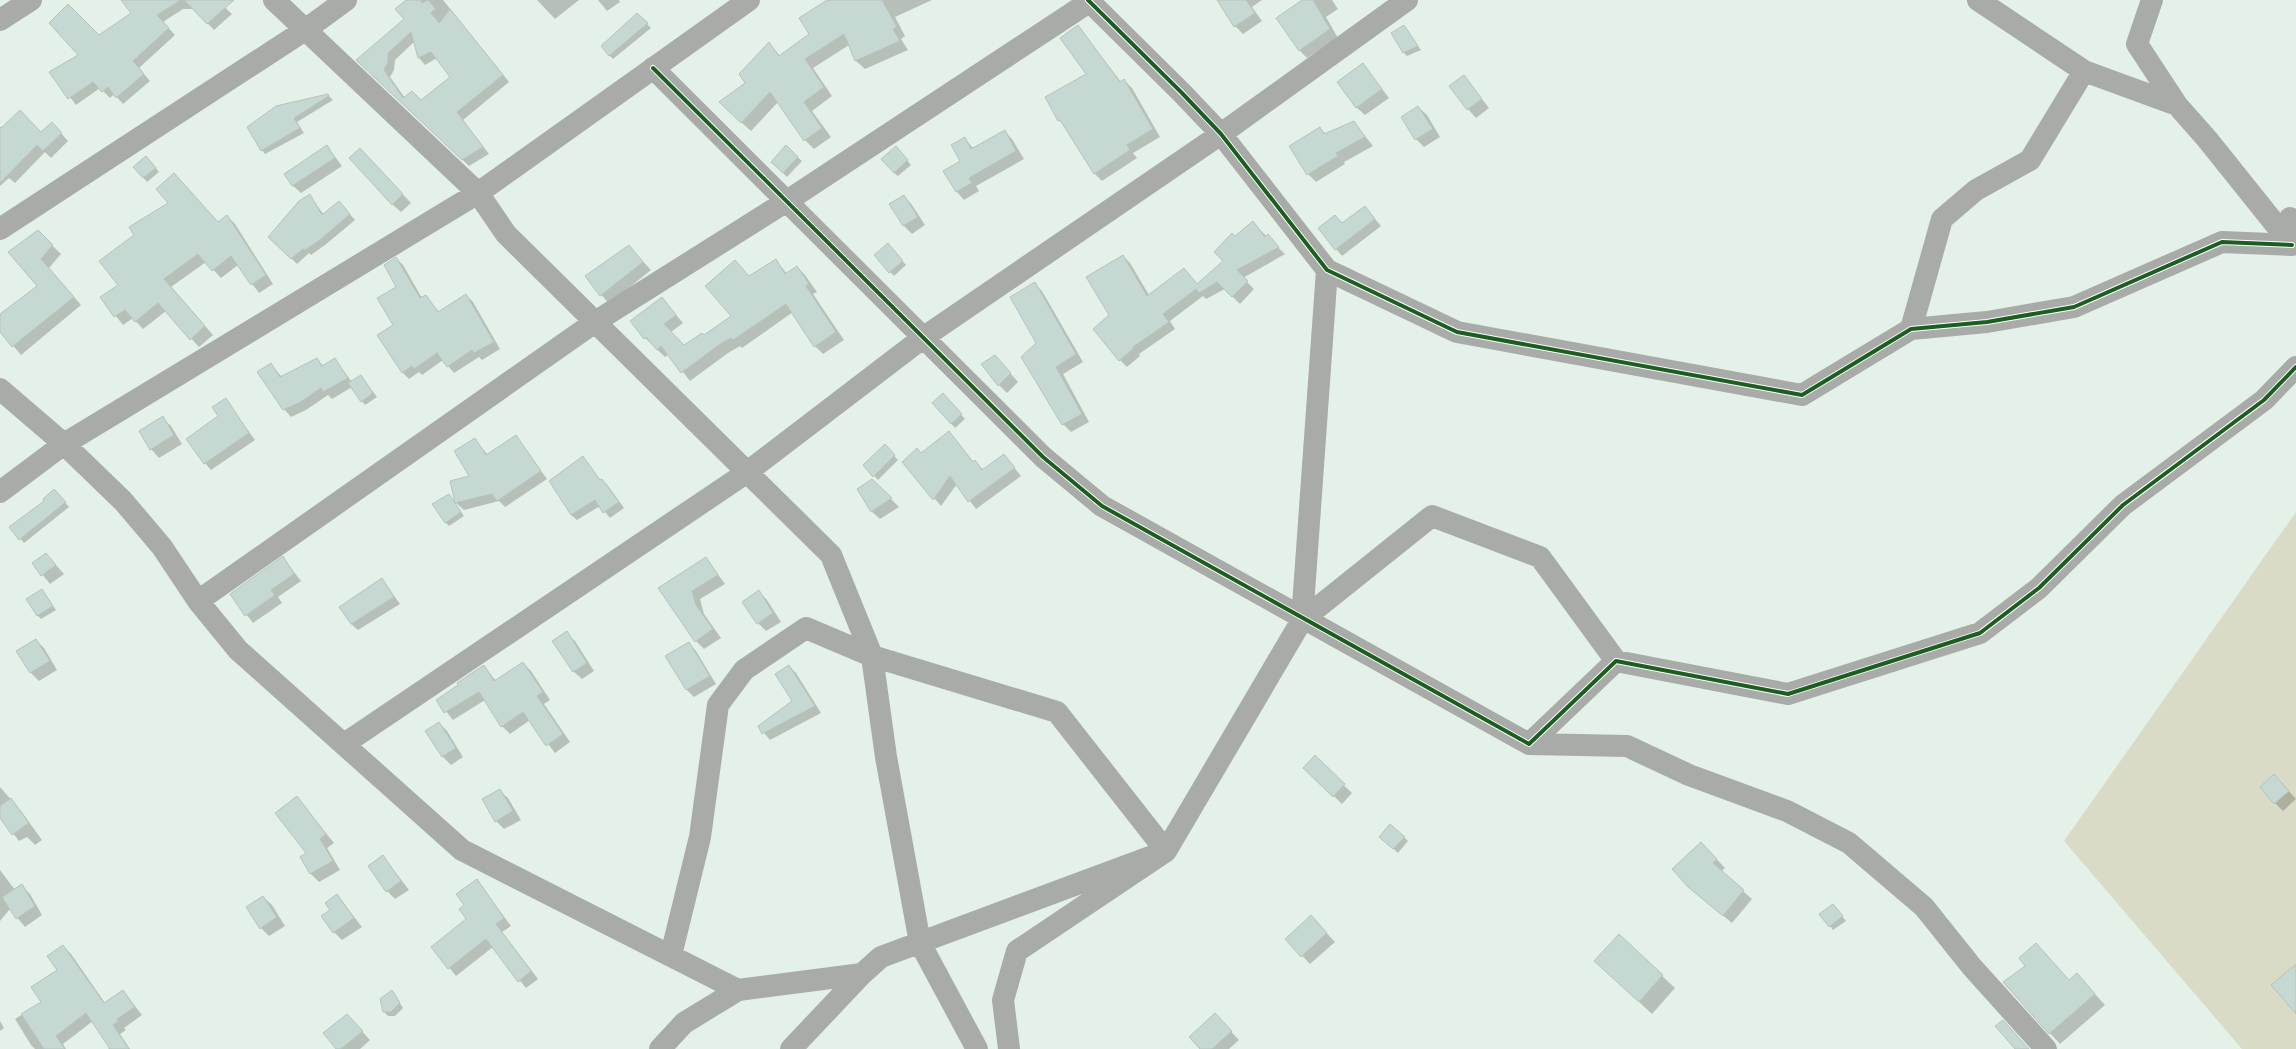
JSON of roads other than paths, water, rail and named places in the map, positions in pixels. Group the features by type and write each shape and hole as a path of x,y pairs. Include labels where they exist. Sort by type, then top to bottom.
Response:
{"street":[{"path":"0,20 31,0"},
{"path":"274,0 478,192 506,234 746,473 831,555 872,656 886,757 920,943 978,1049"},
{"path":"0,229 306,30 346,0"},
{"path":"0,492 64,444 478,192 749,0"},
{"path":"344,744 746,473 924,337 1221,134 1407,0"},
{"path":"1978,0 2084,71 2176,105"},
{"path":"2152,0 2137,44 2176,105 2294,241"},
{"path":"198,601 595,322 787,201 1090,1 1221,134 1327,270 1457,332 1802,395 1911,329 1987,322 2074,307 2222,242 2294,241"},
{"path":"653,68 1043,457 1102,506 1302,620 1529,744 1627,746 1689,775 1787,811 1849,843 1924,907 1972,967 2046,1049"},
{"path":"1911,329 1942,219 1976,190 2030,160 2084,71"},
{"path":"1302,620 1327,270"},
{"path":"1009,1049 1003,1000 1017,951 1166,851 1302,620 1432,516 1540,557 1616,661 1788,694 1980,633 2039,588 2123,505 2264,400 2296,367"},
{"path":"0,389 64,444 123,502 162,547 198,601 238,650 462,850 738,990"},
{"path":"671,955 700,837 718,705 744,670 806,628 872,656 1056,712 1166,851"},
{"path":"1529,744 1616,661"},
{"path":"791,1049 862,974 881,957 1166,851"},
{"path":"660,1049 684,1023 738,990 862,974"}]}
